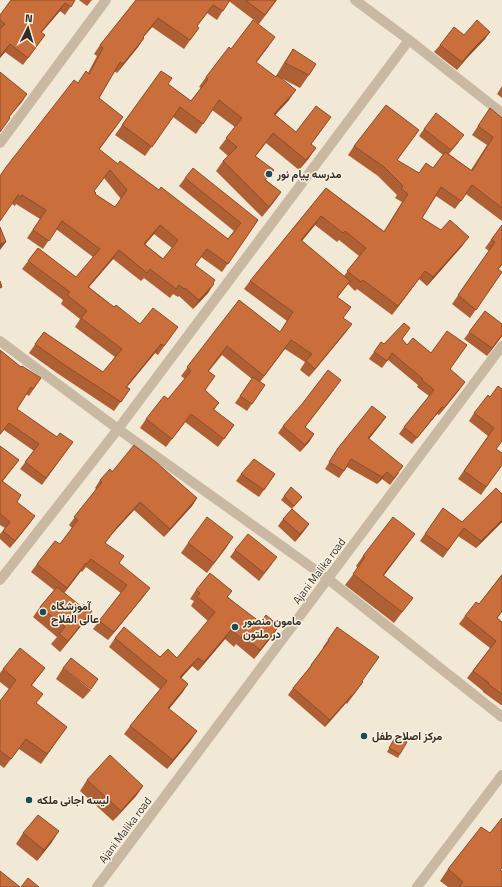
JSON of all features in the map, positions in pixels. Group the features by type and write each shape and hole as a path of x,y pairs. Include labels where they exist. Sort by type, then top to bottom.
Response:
{"street":[{"path":"0,143 106,0"},
{"path":"355,0 502,113"},
{"path":"0,580 118,429 409,40"},
{"path":"0,341 118,429 328,579 502,717"},
{"name":"Ajani Malika road","path":"97,887 502,346"},
{"path":"417,887 502,775"}],"building":[{"path":"11,0 75,0 71,7 65,3 41,32 45,35 28,58 10,44 0,56 0,29 5,24 0,20 0,15"},
{"path":"136,0 230,0 223,11 213,5 197,26 199,28 190,40 158,18 123,64 120,62 99,98 123,117 99,149 118,164 120,161 159,190 161,187 228,239 241,223 185,178 193,168 258,220 228,264 207,249 195,265 215,280 213,283 214,284 199,300 179,285 176,289 150,269 147,273 119,250 88,287 114,307 116,305 140,324 153,308 178,327 164,346 161,344 126,387 130,389 121,402 35,344 44,332 103,372 122,349 81,318 87,311 67,295 70,292 28,261 38,248 76,277 100,249 62,221 49,241 33,230 46,210 22,195 21,197 18,195 0,221 0,176 74,80 78,83 86,71 89,74 103,48 100,45","holes":["110,170 127,190 115,207 95,194 96,193 94,191","160,225 178,240 163,259 144,244"]},
{"path":"245,0 276,0 265,15"},
{"path":"253,20 275,37 256,62 276,77 277,75 296,90 274,114 296,132 316,106 331,117 311,144 316,148 306,160 273,133 255,156 274,170 265,180 281,192 269,207 223,161 237,147 226,138 242,118 219,100 203,124 180,107 152,147 122,125 161,71 172,78 168,84 191,101 208,79 206,77 229,47 231,49"},
{"path":"477,20 490,32 462,62 440,45 454,27 464,35"},
{"path":"293,49 316,64 309,75 285,63"},
{"path":"0,72 27,94 9,117 10,118 0,132"},
{"path":"386,105 419,130 397,160 419,173 426,163 433,168 445,152 472,171 493,137 478,126 490,108 502,118 502,208 472,185 461,201 441,187 422,218 441,230 450,220 469,237 433,277 425,271 398,306 363,280 361,282 347,271 366,248 345,231 343,233 321,216 301,240 350,281 337,297 351,307 343,318 352,324 315,369 306,361 312,354 291,340 264,376 227,346 208,371 215,376 205,390 219,403 213,409 234,425 224,439 191,414 172,439 146,419 164,396 168,399 191,371 187,367 239,300 280,332 293,312 250,281 326,188 384,232 408,194 401,189 403,186 384,167 354,146"},
{"path":"436,113 464,135 451,150 424,129"},
{"path":"502,225 502,264 498,269 502,272 476,310 458,295 495,242 491,240"},
{"path":"0,227 6,242 0,244"},
{"path":"485,311 502,324 502,335 492,348 469,332"},
{"path":"404,323 410,328 402,339 407,345 413,338 431,353 447,331 467,345 450,369 465,382 417,438 404,427 434,390 392,353 387,361 374,352 381,342 384,344"},
{"path":"0,350 21,367 22,366 41,378 33,389 31,387 17,409 57,437 60,433 73,442 46,478 25,462 39,444 9,423 0,434"},
{"path":"328,370 341,380 305,427 314,434 305,445 283,426"},
{"path":"253,377 265,385 252,404 240,396"},
{"path":"498,386 502,389 502,441 496,449 502,453 502,465 486,487 464,471 494,428 474,413 488,395 490,397"},
{"path":"372,406 386,417 368,438 403,466 394,478 387,472 382,477 351,459 344,471 329,462 338,448"},
{"path":"134,445 197,498 170,529 140,502 105,543 124,556 119,563 150,588 114,632 99,621 127,585 91,559 87,564 86,563 67,588 37,564 55,541 60,544 78,520 74,517 102,482 100,480 110,469 112,472"},
{"path":"0,446 19,460 2,481 21,495 17,502 35,516 15,541 3,531 10,522 0,514"},
{"path":"254,459 275,474 264,490 241,474"},
{"path":"291,487 302,497 294,506 284,496"},
{"path":"496,488 502,494 502,520 481,541 464,528 448,550 425,534 443,508 462,522"},
{"path":"292,509 309,524 300,534 283,519"},
{"path":"207,517 233,537 214,563 188,543"},
{"path":"393,517 415,534 383,575 413,598 402,612 353,574 365,557 363,556"},
{"path":"248,534 277,557 264,573 235,550"},
{"path":"210,573 232,591 227,597 260,622 266,615 279,626 260,650 242,635 241,638 231,630 204,662 198,658 180,677 188,684 168,708 197,731 173,760 130,726 167,681 115,638 124,627 160,657 168,649 177,658 215,612 197,597 200,593 196,590"},
{"path":"502,575 502,611 497,618 502,622 502,694 473,671 496,641 465,616 476,602 479,604"},
{"path":"57,587 82,607 84,604 92,611 68,641 59,634 65,627 40,607"},
{"path":"337,627 379,657 362,681 363,682 330,720 293,688 312,665"},
{"path":"20,648 45,668 31,685 43,694 36,703 67,727 47,754 26,739 11,759 0,751 0,701 16,680 3,669"},
{"path":"71,658 98,679 91,689 63,668"},
{"path":"396,736 407,742 400,754 389,748"},
{"path":"110,755 143,786 121,811 87,780"},
{"path":"38,815 59,831 44,850 23,833"},
{"path":"502,818 502,868 500,870 502,871 502,887 459,887 463,882 448,869 481,827 490,833"},
{"path":"0,871 20,887 0,887"},
{"path":"28,878 39,887 21,887"}],"place":[{"name":"مدرسه پیام نور","path":"269,174"},
{"name":"آموزشگاه عالی الفلاح","path":"43,612"},
{"name":"مامون منصور در ملتون","path":"235,627"},
{"name":"مرکز اصلاح طفل","path":"364,736"},
{"name":"لیسه اجانی ملکه","path":"29,800"}]}
